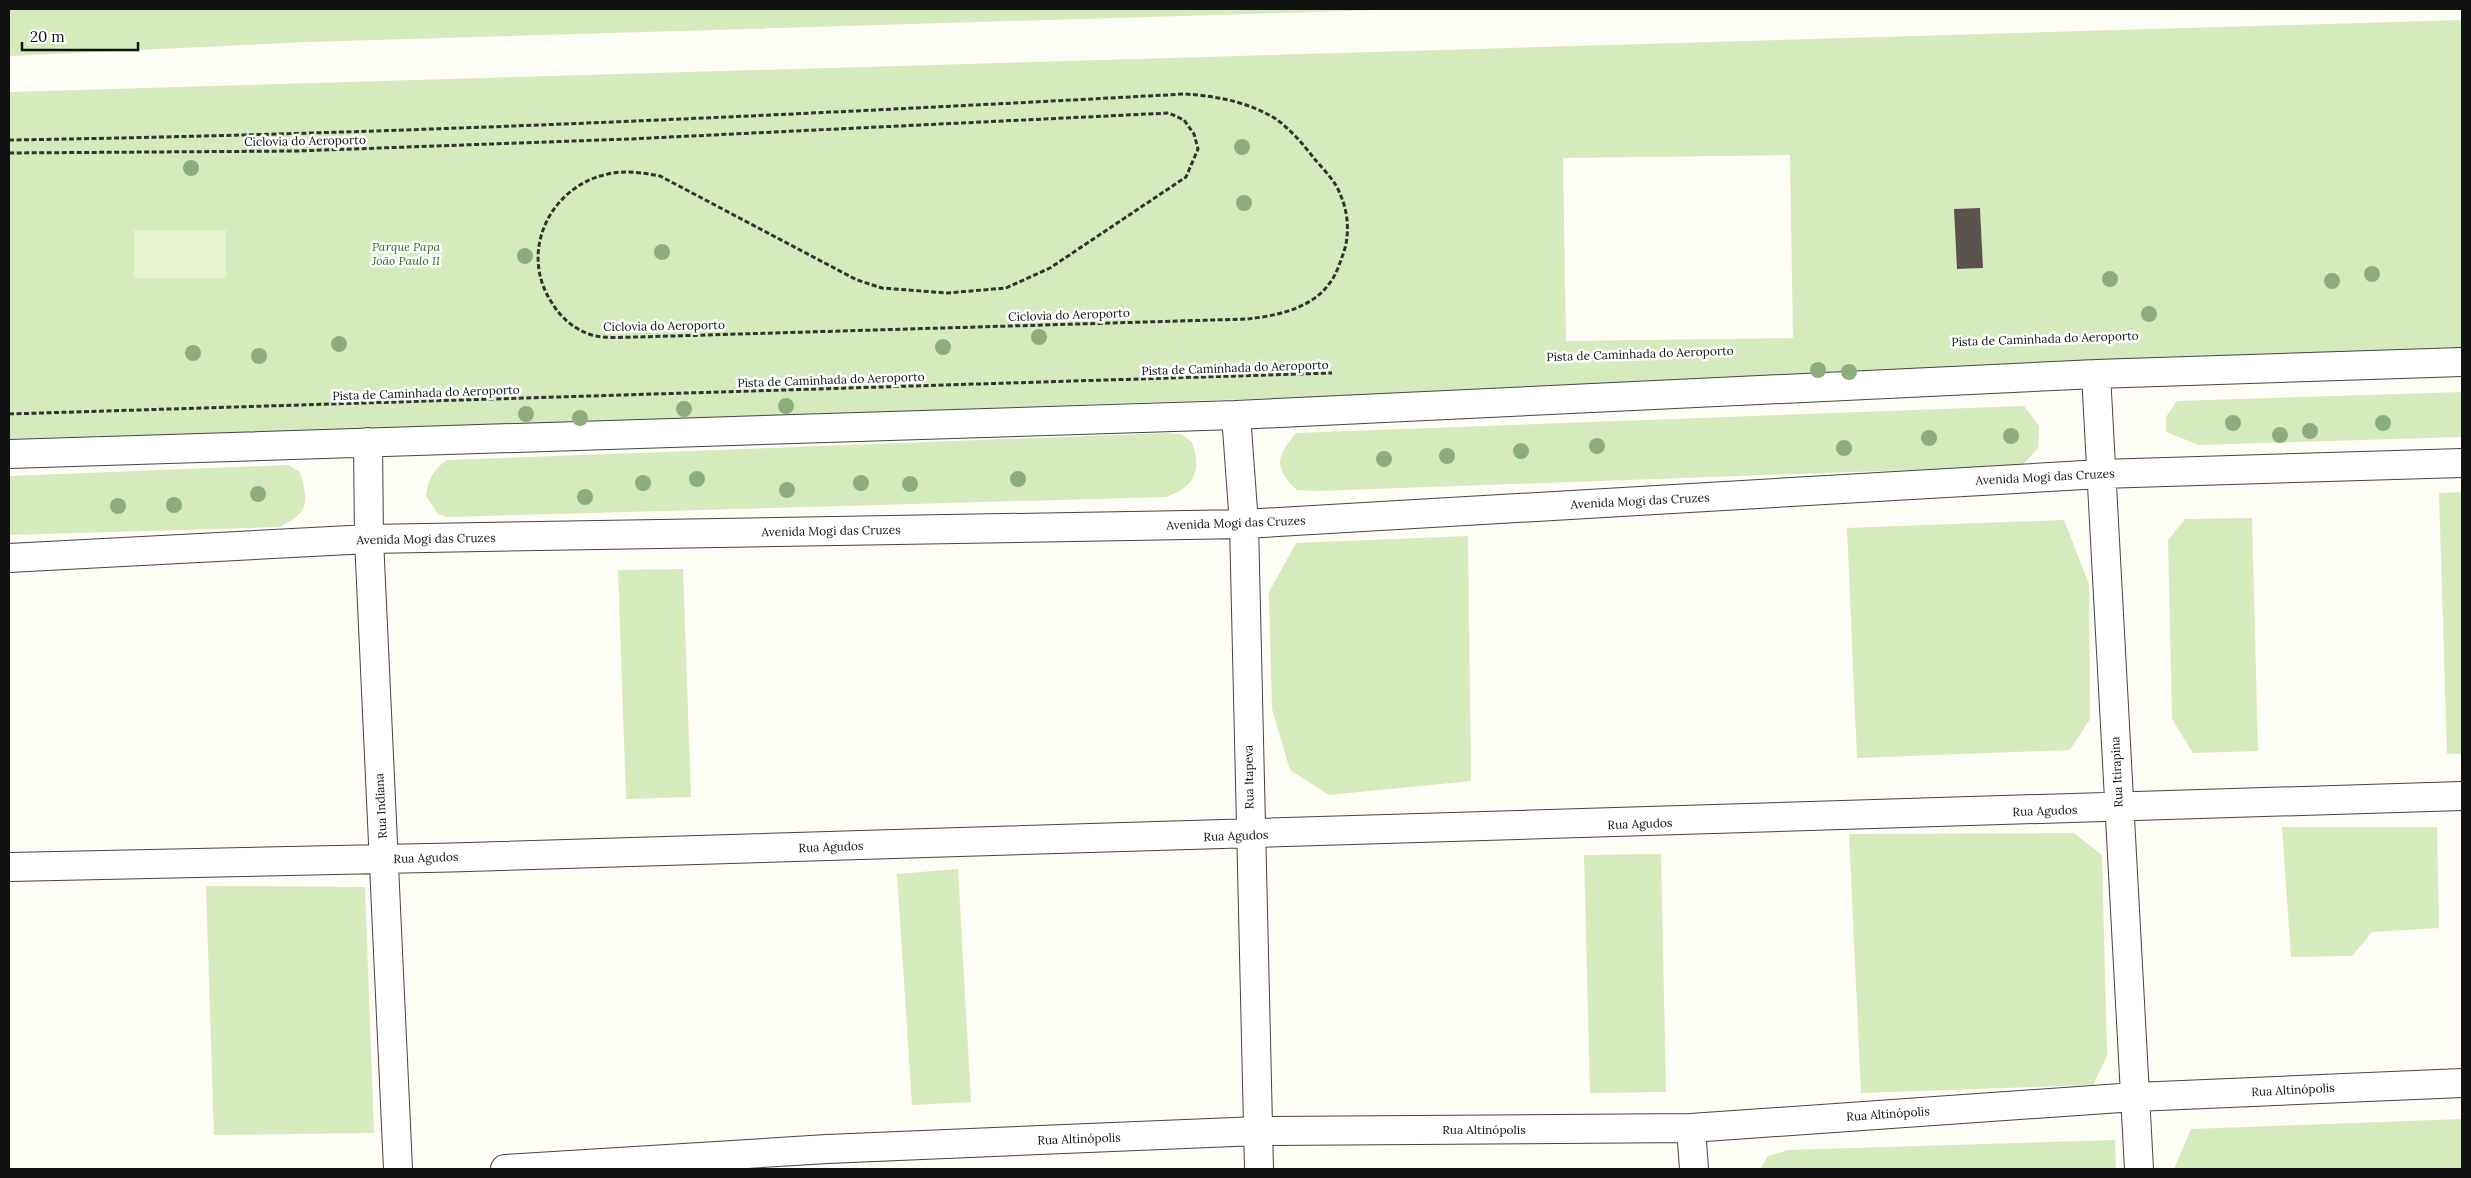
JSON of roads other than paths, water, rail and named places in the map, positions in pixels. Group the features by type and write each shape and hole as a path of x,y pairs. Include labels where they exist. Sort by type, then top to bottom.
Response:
{"street":[{"path":"9,454 1236,415 2096,374 2462,362"},
{"name":"Rua Itirapina","path":"2096,374 2139,1169"},
{"name":"Rua Itapeva","path":"1236,415 1244,524 1259,1169"},
{"name":"Rua Indiana","path":"368,442 369,539 398,1169"},
{"name":"Avenida Mogi das Cruzes","path":"9,558 369,539 1244,524 2101,474 2462,463"},
{"name":"Rua Agudos","path":"9,867 1250,836 2119,809 2462,796"},
{"name":"Rua Altinópolis","path":"505,1169 828,1159 1258,1131 1691,1128 2135,1097 2462,1083"},
{"path":"1691,1128 1694,1169"}],"park label":[{"name":"Parque Papa João Paulo II","path":"406,254"}]}
